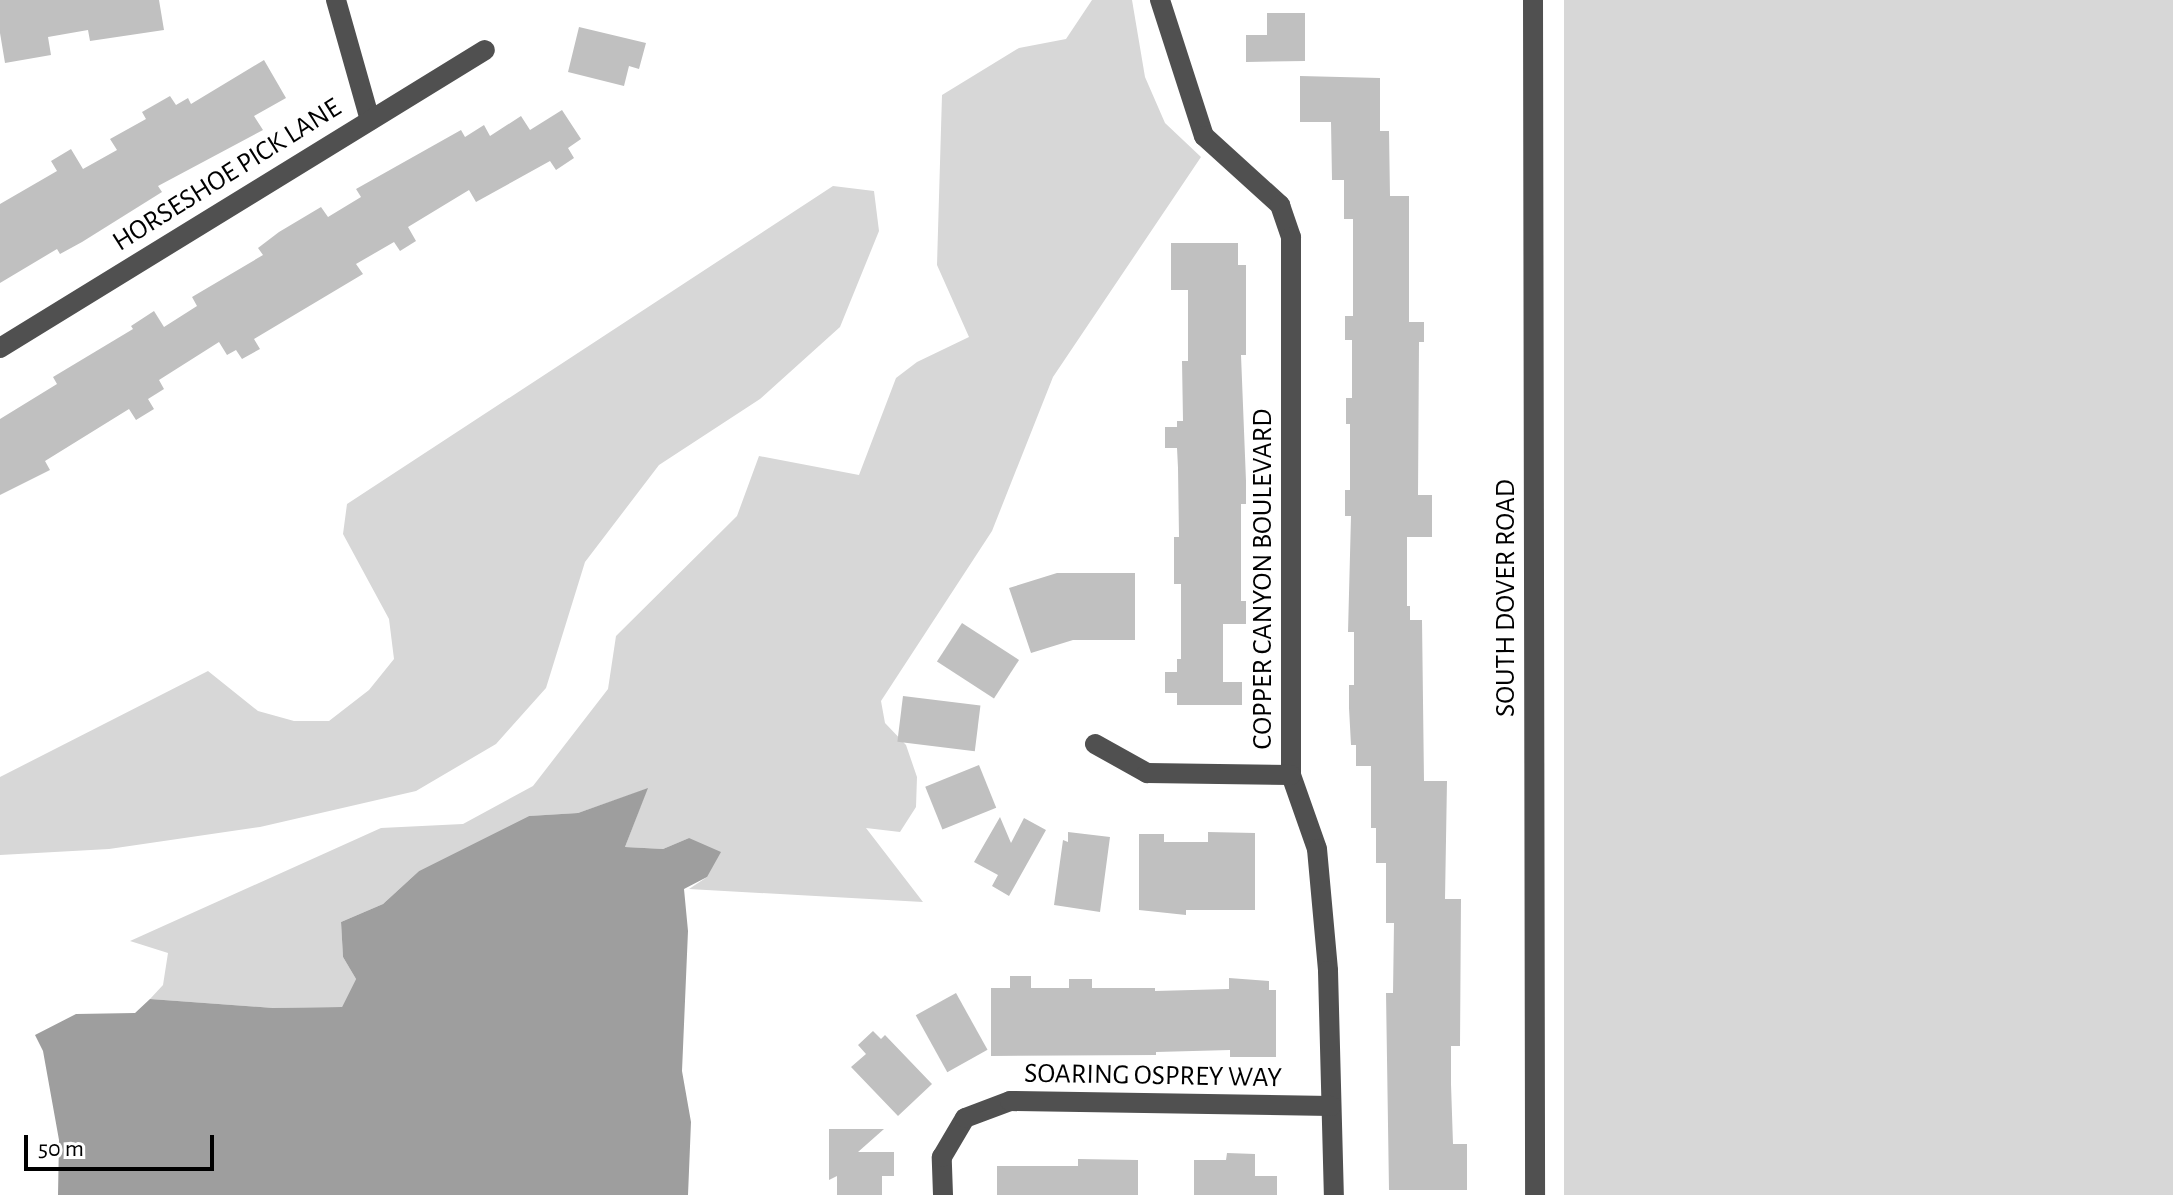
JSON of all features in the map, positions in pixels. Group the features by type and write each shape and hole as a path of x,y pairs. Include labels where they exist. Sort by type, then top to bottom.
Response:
{"street":[{"path":"336,0 370,120"},
{"name":"COPPER CANYON BOULEVARD","path":"1160,0 1204,136 1280,205 1291,237 1291,775 1317,849 1328,971 1334,1195"},
{"name":"SOUTH DOVER ROAD","path":"1533,0 1535,1195"},
{"name":"HORSESHOE PICK LANE","path":"0,348 485,50"},
{"path":"1095,744 1147,773 1291,775"},
{"name":"SOARING OSPREY WAY","path":"943,1195 942,1157 965,1118 1010,1101 1331,1106"}],"shaded area":[{"path":"1092,0 1132,0 1145,77 1165,123 1201,157 1053,377 992,531 881,701 885,723 906,745 917,777 916,807 900,832 866,828 923,902 689,889 707,877 689,838 663,849 625,847 647,789 578,813 529,816 419,871 383,904 341,922 343,957 356,979 342,1007 273,1008 150,999 163,985 168,953 130,941 381,828 463,824 533,786 608,689 616,636 737,516 759,456 859,475 896,378 917,362 969,337 937,265 942,95 1019,48 1066,39"},
{"path":"1564,0 2173,0 2173,1195 1564,1195"},
{"path":"833,186 874,191 879,231 840,327 760,399 659,465 585,562 546,688 496,744 416,791 260,827 109,849 0,855 0,777 208,671 258,711 294,721 329,721 369,690 394,659 389,619 343,534 347,504"},
{"path":"648,788 625,847 663,849 689,838 721,852 707,877 684,889 688,931 682,1071 691,1122 688,1195 58,1195 59,1140 43,1051 35,1035 76,1014 135,1013 150,999 273,1008 342,1007 356,979 343,957 341,922 383,904 419,871 529,816 578,813"}],"building":[{"path":"0,0 159,0 164,30 90,41 88,30 48,37 51,55 5,63 0,33"},
{"path":"1267,13 1305,13 1305,61 1246,62 1246,35 1267,35"},
{"path":"579,27 646,43 639,69 629,66 624,86 568,72"},
{"path":"264,60 286,98 254,116 263,130 158,186 162,192 82,242 60,254 57,249 0,283 0,204 57,171 51,161 71,149 83,169 117,150 110,139 146,119 142,112 170,96 176,105 188,98 191,104"},
{"path":"1300,76 1380,78 1380,131 1389,131 1390,196 1409,196 1409,322 1424,322 1424,342 1419,342 1418,495 1432,495 1432,537 1407,537 1407,606 1410,606 1410,620 1422,620 1424,781 1447,781 1445,899 1461,899 1460,1046 1451,1046 1451,1084 1453,1144 1467,1144 1467,1190 1389,1190 1386,993 1393,993 1394,923 1386,923 1386,863 1376,863 1376,828 1371,828 1371,766 1356,766 1356,745 1351,745 1349,708 1349,685 1354,685 1354,632 1348,632 1351,516 1345,516 1345,490 1350,490 1350,424 1346,424 1346,398 1352,398 1352,340 1345,340 1345,316 1353,316 1353,219 1344,219 1344,180 1332,180 1331,122 1300,122"},
{"path":"562,110 581,139 568,148 574,158 556,170 550,161 476,202 469,190 408,227 416,241 400,251 394,242 356,264 363,274 254,339 260,349 242,359 236,350 227,355 219,342 159,380 164,389 148,399 154,409 136,420 129,409 45,461 50,470 0,495 0,419 57,384 53,377 133,329 131,326 154,311 164,327 197,306 192,297 263,255 258,248 279,232 321,207 328,217 361,197 356,189 461,130 465,137 484,125 490,136 521,116 530,130"},
{"path":"1171,243 1238,243 1238,265 1246,265 1246,355 1241,355 1246,504 1241,504 1241,601 1246,601 1246,624 1223,624 1223,682 1242,682 1242,705 1177,705 1177,693 1165,693 1165,672 1177,672 1177,659 1181,659 1181,584 1174,584 1174,537 1179,537 1177,448 1165,448 1165,427 1177,427 1177,421 1183,421 1182,361 1188,361 1188,290 1171,290"},
{"path":"1057,573 1135,573 1135,640 1073,640 1031,653 1009,588"},
{"path":"962,623 1019,660 994,699 937,662"},
{"path":"903,696 980,706 975,751 897,742"},
{"path":"979,765 996,808 942,829 925,787"},
{"path":"1000,817 1011,843 1024,818 1046,830 1009,896 992,886 998,875 974,862"},
{"path":"1068,832 1110,837 1100,912 1054,905 1063,840 1068,842"},
{"path":"1208,832 1255,833 1255,910 1186,910 1186,915 1139,910 1139,834 1164,834 1164,842 1208,842"},
{"path":"1010,976 1031,976 1031,988 1069,988 1069,979 1092,979 1092,988 1155,988 1155,991 1229,989 1229,978 1269,981 1269,990 1276,990 1276,1057 1230,1057 1230,1050 1156,1052 1156,1055 991,1056 991,988 1010,988"},
{"path":"956,993 988,1050 947,1072 916,1015"},
{"path":"873,1031 881,1039 885,1035 932,1084 898,1116 851,1067 866,1054 858,1045"},
{"path":"829,1129 884,1129 858,1152 894,1152 894,1176 882,1176 882,1195 837,1195 837,1176 829,1180"},
{"path":"1227,1153 1255,1154 1255,1176 1277,1176 1277,1195 1194,1195 1194,1160 1226,1160"},
{"path":"1078,1159 1138,1160 1138,1195 997,1195 997,1166 1078,1166"}]}
